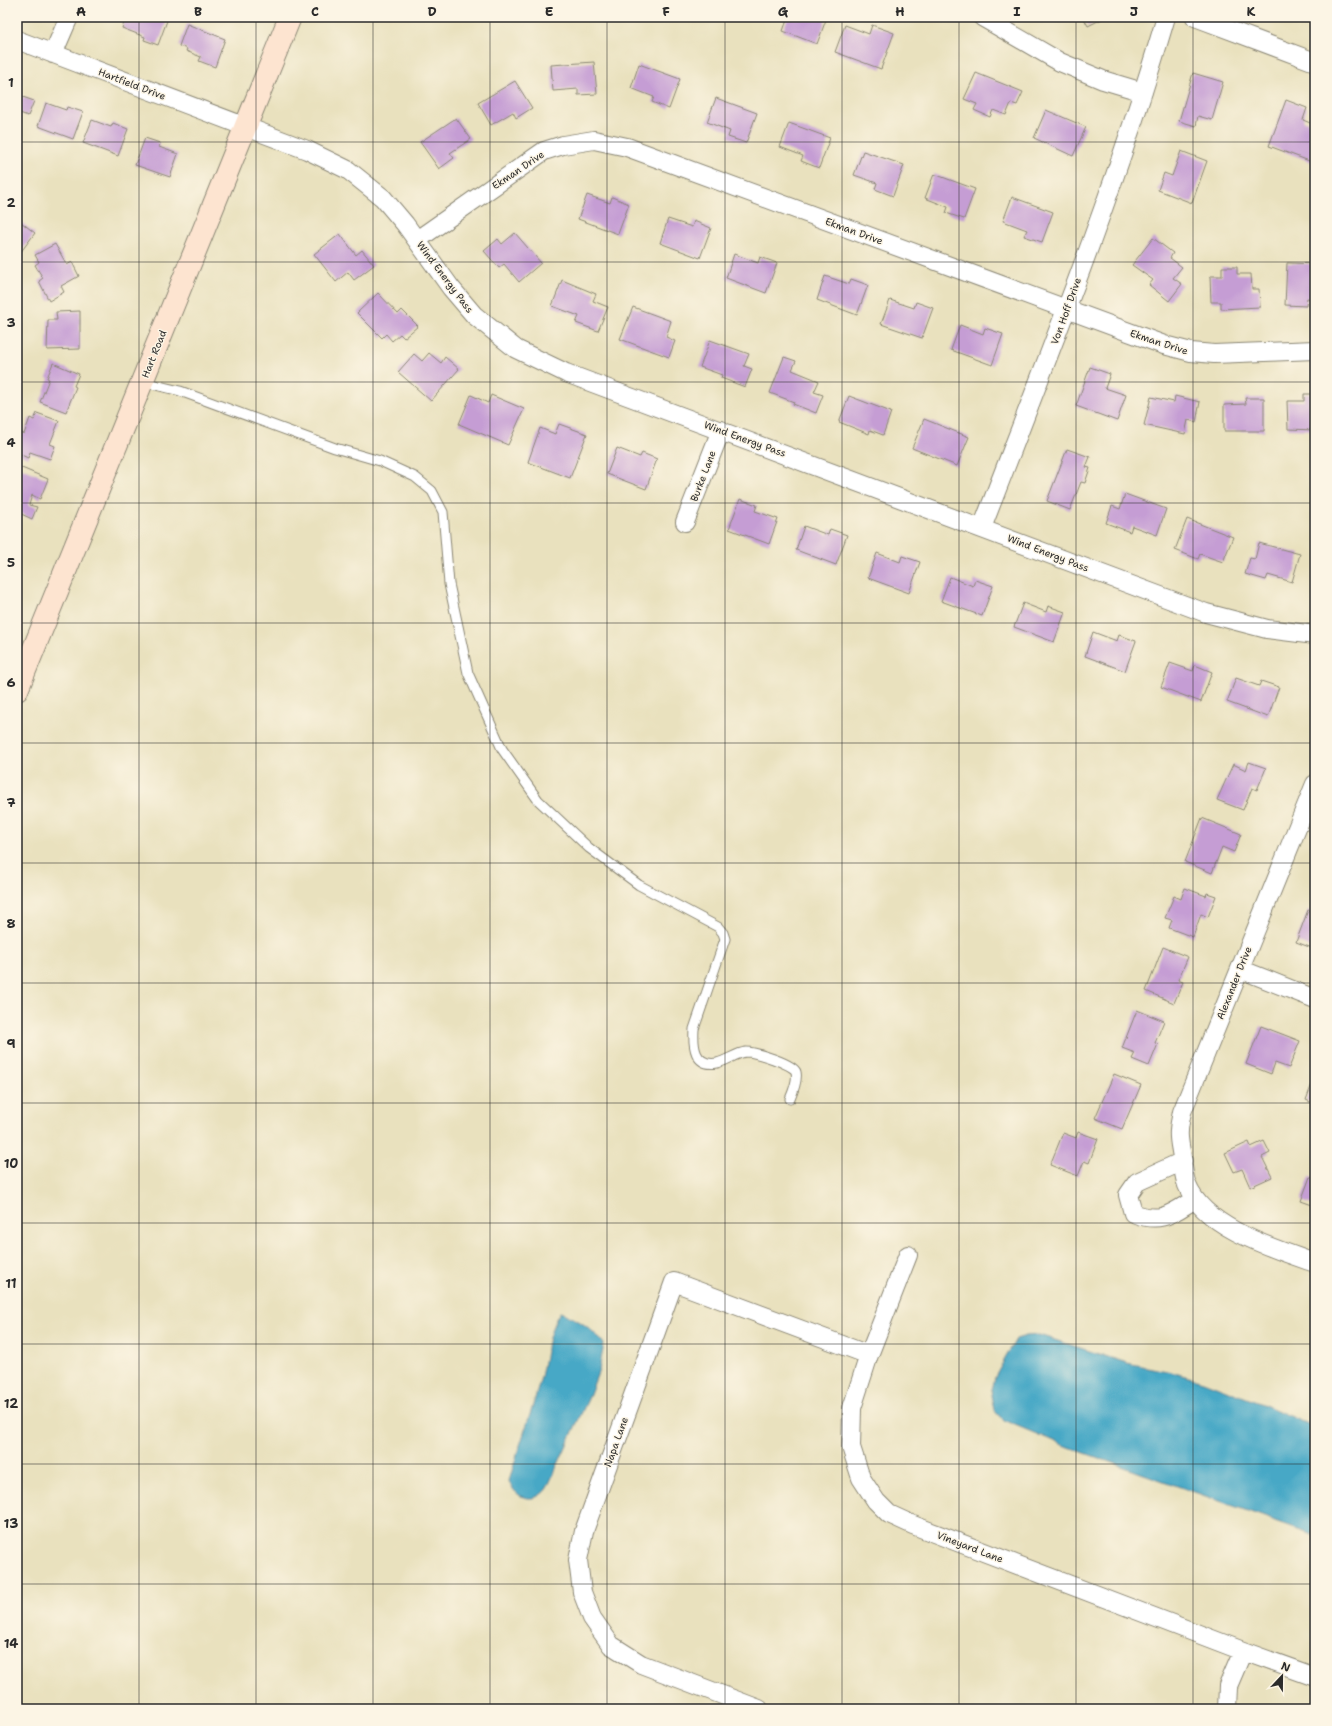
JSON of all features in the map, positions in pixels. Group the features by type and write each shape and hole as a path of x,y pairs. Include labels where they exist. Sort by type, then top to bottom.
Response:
{"street":[{"path":"53,54 69,17"},
{"name":"Hart Road","path":"19,679 143,382 290,17"},
{"path":"982,17 1060,62 1103,80 1143,92"},
{"name":"Von Hoff Drive","path":"982,528 1067,310 1143,92 1166,17"},
{"path":"1195,17 1315,62"},
{"name":"Hartfield Drive","path":"17,40 246,127"},
{"name":"Wind Energy Pass","path":"246,127 307,150 348,170 383,198 406,224 451,288 474,315 516,349 566,373 1206,613 1267,629 1315,635"},
{"name":"Ekman Drive","path":"418,240 544,151 564,144 594,140 627,147 1164,345 1191,352 1214,354 1315,350"},
{"name":"Burke Lane","path":"685,522 720,430"},
{"name":"Alexander Drive","path":"1191,1193 1183,1161 1178,1131 1182,1112 1315,784"},
{"path":"1240,969 1315,999"},
{"path":"1183,1161 1137,1182 1128,1194 1133,1213 1146,1218 1166,1217 1191,1193 1222,1224 1270,1247 1315,1263"},
{"name":"Vineyard Lane","path":"908,1255 869,1355 852,1408 851,1447 861,1478 876,1501 889,1514 913,1525 1315,1677"},
{"name":"Napa Lane","path":"759,1709 641,1664 611,1645 592,1618 582,1592 578,1560 584,1531 674,1282 869,1355"},
{"path":"1227,1709 1228,1686 1243,1651"}],"lane":[{"path":"143,382 180,391 336,448 380,461 415,477 432,491 443,512 449,584 468,673 502,749 538,800 589,848 639,886 718,927 723,933 725,939 694,1029 694,1052 708,1063 717,1063 747,1052 762,1055 790,1066 794,1068 796,1072 795,1085 790,1099"}],"water":[{"path":"560,1312 585,1325 604,1344 599,1370 588,1399 547,1488 537,1497 526,1498 520,1496 516,1492 509,1481 539,1385 549,1338 555,1320"},
{"path":"1039,1335 1127,1363 1167,1371 1203,1381 1315,1427 1315,1535 1068,1447 1003,1420 994,1410 991,1395 995,1377 1016,1339 1026,1336"}],"building":[{"path":"126,17 168,18 158,45 144,40 145,37 122,28"},
{"path":"788,17 827,17 817,44 783,31"},
{"path":"1083,17 1101,17 1102,19 1088,26"},
{"path":"187,24 225,39 215,67 199,61 201,57 186,51 187,49 179,46"},
{"path":"845,25 869,34 872,25 894,33 881,69 835,52"},
{"path":"594,62 597,94 578,95 578,89 553,91 551,65"},
{"path":"639,64 680,79 669,109 652,102 654,97 631,88"},
{"path":"976,73 1023,92 1017,105 1011,103 1006,115 993,110 990,117 974,110 977,104 964,99"},
{"path":"1193,73 1223,82 1212,120 1198,116 1196,126 1179,121"},
{"path":"515,81 532,108 516,118 513,112 491,125 478,103"},
{"path":"17,90 22,92 20,96 34,101 28,116 17,112"},
{"path":"716,98 757,113 746,143 728,137 730,131 707,122"},
{"path":"1286,100 1307,108 1303,120 1315,125 1315,154 1312,162 1269,146"},
{"path":"46,103 66,110 67,107 83,112 73,139 38,126"},
{"path":"1046,110 1086,127 1073,156 1034,138"},
{"path":"456,118 471,139 450,153 454,158 439,169 420,142"},
{"path":"92,120 111,127 113,123 128,129 118,156 83,143"},
{"path":"789,123 830,138 819,168 801,161 803,156 780,147"},
{"path":"145,138 160,143 159,147 178,154 170,177 135,165"},
{"path":"863,151 904,165 893,196 875,189 877,183 854,175"},
{"path":"1181,151 1207,161 1192,203 1158,190 1164,173 1172,176"},
{"path":"934,174 975,189 964,219 946,213 948,207 925,198"},
{"path":"587,195 610,203 612,197 629,204 618,234 578,219"},
{"path":"1012,197 1053,212 1042,242 1024,236 1027,230 1003,221"},
{"path":"17,219 35,233 17,257"},
{"path":"668,219 692,227 694,221 711,228 700,258 660,243"},
{"path":"515,233 541,263 519,282 504,264 499,268 484,251 498,239 502,244"},
{"path":"340,234 356,255 362,250 374,265 354,280 348,272 336,282 314,254"},
{"path":"1153,238 1173,253 1170,258 1182,267 1173,278 1182,284 1169,301 1149,285 1153,280 1132,265"},
{"path":"55,244 67,265 72,262 79,276 61,286 64,292 49,301 39,281 43,278 35,265 39,262 35,255"},
{"path":"734,254 758,263 760,257 777,263 766,293 726,278"},
{"path":"1287,263 1315,264 1315,299 1307,298 1306,306 1285,305"},
{"path":"1222,267 1237,267 1237,274 1251,274 1252,289 1259,289 1260,307 1221,309 1221,302 1211,302 1210,276 1222,276"},
{"path":"825,276 849,284 851,279 868,285 857,315 817,300"},
{"path":"562,280 596,294 593,301 608,307 598,331 576,323 579,316 552,306"},
{"path":"378,293 398,314 402,310 418,326 404,338 400,334 392,341 386,334 382,338 357,313"},
{"path":"890,300 914,308 916,302 933,308 922,338 881,324"},
{"path":"633,307 671,321 666,337 675,341 669,357 620,339"},
{"path":"80,311 80,349 47,350 48,320 57,320 56,312"},
{"path":"960,325 983,334 985,328 1003,334 992,365 951,350"},
{"path":"710,340 749,354 744,366 752,369 745,387 721,378 722,375 700,367"},
{"path":"429,353 441,363 445,357 459,369 431,401 398,372 414,354 422,361"},
{"path":"784,357 796,361 792,370 819,381 814,392 823,395 816,413 793,404 794,402 770,393"},
{"path":"53,363 79,374 74,386 76,387 66,412 40,402 49,379 47,378"},
{"path":"1090,367 1110,374 1105,388 1126,395 1117,421 1076,406"},
{"path":"1304,394 1315,394 1315,430 1288,429 1287,401 1304,401"},
{"path":"471,395 488,403 491,395 524,409 508,445 459,424"},
{"path":"849,396 891,412 883,435 870,430 869,434 839,422"},
{"path":"1175,396 1200,402 1196,422 1188,420 1185,434 1144,425 1151,397 1174,402"},
{"path":"1245,398 1264,398 1264,431 1224,431 1224,405 1246,404"},
{"path":"37,413 59,421 50,444 55,446 50,459 30,452 28,458 17,453 17,439 19,432 24,434 30,418 34,420"},
{"path":"924,419 969,437 957,466 912,448"},
{"path":"559,424 587,434 570,478 528,462 540,428 555,434"},
{"path":"617,448 640,457 642,453 657,459 646,489 607,474"},
{"path":"1067,449 1090,457 1086,467 1090,468 1085,483 1081,482 1070,510 1047,501"},
{"path":"17,466 48,479 40,499 32,495 29,505 37,507 32,519 17,512"},
{"path":"1125,494 1166,509 1157,535 1132,526 1130,532 1106,523 1112,506 1120,509"},
{"path":"740,499 757,505 755,511 778,519 769,544 729,529"},
{"path":"1187,519 1233,537 1223,562 1200,554 1198,559 1175,550"},
{"path":"804,526 828,535 830,529 847,535 836,565 796,550"},
{"path":"1259,543 1300,554 1292,582 1268,575 1266,580 1245,574 1250,558 1255,559"},
{"path":"877,553 900,562 902,556 920,562 909,593 868,578"},
{"path":"950,577 973,586 975,580 993,586 982,616 941,601"},
{"path":"1023,603 1046,612 1048,606 1065,612 1054,642 1014,627"},
{"path":"1093,632 1117,641 1119,635 1136,641 1125,671 1085,656"},
{"path":"1170,663 1193,671 1195,665 1212,672 1201,702 1161,687"},
{"path":"1236,678 1259,686 1261,681 1279,687 1268,717 1227,702"},
{"path":"1249,762 1266,768 1257,790 1252,788 1243,810 1217,800 1233,764 1246,770"},
{"path":"1202,818 1241,834 1234,852 1222,847 1212,873 1185,862"},
{"path":"1185,888 1206,896 1207,893 1216,896 1208,917 1201,914 1193,937 1169,928 1172,920 1165,918 1174,896 1181,899"},
{"path":"1308,910 1315,912 1315,943 1312,948 1296,942"},
{"path":"1163,947 1188,957 1178,980 1183,982 1174,1003 1146,991"},
{"path":"1137,1010 1164,1021 1155,1043 1158,1044 1149,1066 1132,1059 1135,1053 1122,1048"},
{"path":"1261,1026 1300,1041 1289,1068 1275,1063 1271,1074 1246,1064"},
{"path":"1114,1074 1141,1085 1122,1129 1095,1118"},
{"path":"1315,1076 1315,1104 1306,1100"},
{"path":"1078,1132 1098,1139 1089,1163 1084,1161 1078,1176 1050,1165 1063,1133 1076,1138"},
{"path":"1264,1141 1270,1153 1262,1157 1272,1177 1250,1187 1242,1169 1234,1172 1225,1153 1249,1142 1251,1147"},
{"path":"1310,1177 1315,1179 1315,1206 1301,1201"}]}
